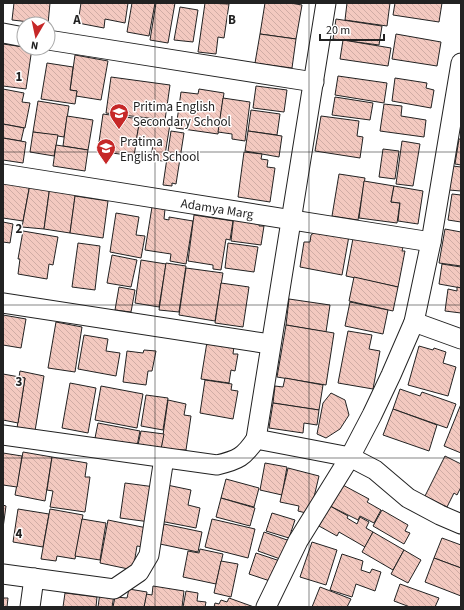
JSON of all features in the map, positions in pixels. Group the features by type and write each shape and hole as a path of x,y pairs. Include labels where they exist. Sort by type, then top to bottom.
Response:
{"street":[{"path":"3,435 217,465 234,461 248,450 256,439 270,344 326,3"},
{"path":"3,33 16,35"},
{"path":"56,41 314,82"},
{"path":"266,607 298,541 350,457 391,376 414,322 431,242 459,89 461,63"},
{"name":"Adamya Marg","path":"3,174 431,242"},
{"path":"3,303 270,344"},
{"path":"414,322 461,339"},
{"path":"256,439 350,457 375,470 408,498 461,524"},
{"path":"3,574 114,589 139,572 149,555 164,458"},
{"path":"30,607 34,578"}],"building":[{"path":"14,3 50,3 49,16 16,16 16,20 12,20"},
{"path":"81,3 128,3 125,23 105,19 104,28 78,23"},
{"path":"132,3 155,3 149,36 127,32"},
{"path":"156,3 175,3 168,43 150,40"},
{"path":"205,3 229,4 224,38 218,37 216,54 198,52"},
{"path":"265,3 290,3 302,5 296,39 260,34"},
{"path":"347,3 390,3 387,26 345,20"},
{"path":"395,3 442,3 439,22 393,15"},
{"path":"180,7 198,10 193,42 174,40"},
{"path":"336,19 382,26 379,45 333,39"},
{"path":"260,34 296,39 292,68 255,63"},
{"path":"396,34 441,42 437,66 392,59"},
{"path":"343,40 391,48 388,66 340,59"},
{"path":"3,44 16,46 16,56 31,56 26,89 3,86"},
{"path":"75,55 108,61 101,100 76,96 77,91 70,90"},
{"path":"47,63 73,67 70,90 77,91 75,104 41,99"},
{"path":"338,76 387,83 384,103 335,95"},
{"path":"111,77 170,85 165,120 106,113"},
{"path":"395,78 427,83 426,88 434,90 431,108 392,101"},
{"path":"256,86 287,90 284,112 253,108"},
{"path":"3,89 24,93 22,102 30,103 25,128 3,124"},
{"path":"199,89 224,93 218,134 176,128 181,92 198,94"},
{"path":"335,97 373,103 370,120 332,115"},
{"path":"223,98 250,102 245,141 232,139 232,134 218,132"},
{"path":"38,101 69,106 64,137 33,132"},
{"path":"384,104 402,106 401,116 426,120 424,137 380,131"},
{"path":"251,110 280,114 277,135 248,131"},
{"name":"Pritima English Secondary School","path":"103,114 140,119 134,156 112,153 113,145 99,142"},
{"path":"67,116 93,120 88,150 63,146"},
{"path":"321,116 359,121 357,136 363,137 360,158 315,151"},
{"path":"140,119 170,124 164,161 151,160 153,143 136,141"},
{"path":"3,124 24,128 21,141 3,138"},
{"path":"171,131 184,133 176,184 172,183 172,186 163,185"},
{"path":"248,131 282,136 279,157 245,151"},
{"path":"33,132 58,135 54,156 30,152"},
{"path":"3,138 26,142 23,163 3,160"},
{"path":"459,139 461,139 461,165 455,164"},
{"path":"402,141 420,144 413,186 396,184"},
{"path":"56,145 88,150 85,171 53,166"},
{"path":"383,149 399,151 395,179 379,177"},
{"path":"244,152 262,154 261,159 268,160 267,167 275,168 270,202 238,197"},
{"path":"453,166 461,167 461,191 449,190"},
{"path":"339,174 365,178 358,220 332,216"},
{"path":"3,181 30,184 23,221 3,218"},
{"path":"364,181 394,186 391,202 400,203 397,223 359,218"},
{"path":"30,184 50,186 44,229 22,227"},
{"path":"50,186 76,190 70,233 44,229"},
{"path":"394,186 423,191 418,224 398,221 400,203 391,202"},
{"path":"452,194 461,195 461,222 448,220"},
{"path":"75,196 108,201 103,238 70,233"},
{"path":"152,207 165,209 164,219 169,220 169,217 193,221 186,264 170,261 171,254 145,250"},
{"path":"116,213 139,217 136,235 145,236 141,258 110,252"},
{"path":"194,215 233,221 230,240 226,239 221,270 213,269 213,265 188,261"},
{"path":"234,215 260,219 259,226 264,226 261,245 231,241"},
{"path":"3,222 13,224 10,243 3,242"},
{"path":"445,229 461,232 461,266 439,263"},
{"path":"23,231 58,237 53,265 49,264 47,279 18,274 20,259 18,259"},
{"path":"315,232 349,236 342,275 300,267 304,242 310,242 311,235"},
{"path":"354,233 404,243 402,251 405,251 398,287 346,276"},
{"path":"78,243 100,246 95,290 72,287"},
{"path":"228,243 258,247 254,272 225,268"},
{"path":"112,255 137,260 131,287 107,283"},
{"path":"141,260 166,264 159,307 135,303"},
{"path":"166,263 186,266 179,312 159,310"},
{"path":"442,264 461,267 461,288 439,284"},
{"path":"186,268 223,273 215,321 179,315"},
{"path":"354,277 398,287 393,311 349,301"},
{"path":"221,283 249,287 243,327 215,323"},
{"path":"119,287 135,290 131,312 115,310"},
{"path":"457,287 461,288 461,313 445,311 448,289 457,291"},
{"path":"289,299 330,305 326,332 286,325"},
{"path":"350,302 388,310 383,334 345,326"},
{"path":"3,315 26,319 21,348 3,345"},
{"path":"56,322 82,327 75,372 48,368"},
{"path":"286,325 334,333 326,385 277,377"},
{"path":"348,331 372,335 369,349 380,351 373,389 338,383"},
{"path":"84,335 108,339 106,351 120,353 116,376 78,369"},
{"path":"207,342 234,346 233,354 238,354 235,371 231,370 229,383 201,379"},
{"path":"419,346 433,350 434,348 446,352 443,363 456,367 448,396 408,385"},
{"path":"144,350 156,351 152,371 148,371 146,385 123,382 127,351 143,353"},
{"path":"20,371 44,376 35,431 17,428 25,378 19,377"},
{"path":"3,374 25,378 18,423 3,420"},
{"path":"285,378 323,385 319,410 273,403 275,386 283,387"},
{"path":"205,380 232,384 231,390 238,391 233,419 200,413"},
{"path":"70,383 96,388 88,433 62,428"},
{"path":"101,386 143,394 137,428 95,420"},
{"path":"400,389 420,396 422,392 456,404 447,428 393,409"},
{"path":"331,393 345,400 349,415 340,429 326,438 317,434 323,403"},
{"path":"146,395 168,398 163,430 141,426"},
{"path":"168,400 186,404 184,415 191,416 186,450 161,449"},
{"path":"273,403 319,410 317,425 304,423 303,433 269,428"},
{"path":"461,404 461,453 444,446"},
{"path":"393,409 437,425 429,451 383,435"},
{"path":"98,423 140,431 137,446 95,438"},
{"path":"141,431 164,434 161,449 138,445"},
{"path":"23,452 52,457 45,501 15,495"},
{"path":"3,453 22,456 17,487 3,485"},
{"path":"445,456 461,464 461,487 457,495 454,493 447,507 425,496"},
{"path":"52,457 87,463 85,477 90,477 85,512 50,507 53,491 47,490"},
{"path":"265,463 287,467 282,495 260,490"},
{"path":"288,468 319,476 310,514 298,511 299,506 280,502"},
{"path":"226,479 259,488 254,507 221,498"},
{"path":"125,483 155,487 150,522 120,518"},
{"path":"341,484 369,499 367,502 381,510 374,523 360,516 358,520 330,506"},
{"path":"167,485 191,490 188,505 200,508 196,528 160,521"},
{"path":"221,498 255,508 250,526 216,517"},
{"path":"3,505 6,506 3,528"},
{"path":"330,506 348,516 347,518 357,524 360,517 369,522 366,528 373,532 365,547 339,532 337,536 319,526"},
{"path":"18,509 49,514 43,547 13,542"},
{"path":"50,509 83,515 75,559 57,556 56,561 41,559"},
{"path":"382,510 408,525 405,531 410,533 404,544 373,526"},
{"path":"272,513 295,520 289,538 266,531"},
{"path":"82,519 106,523 100,560 75,556"},
{"path":"212,519 255,529 248,558 205,547"},
{"path":"108,520 147,528 143,547 137,546 133,570 100,563"},
{"path":"164,524 202,532 198,552 160,544"},
{"path":"264,532 290,541 283,560 258,551"},
{"path":"373,532 404,550 393,570 362,552"},
{"path":"442,538 461,545 461,568 434,558"},
{"path":"312,542 337,550 326,585 300,577"},
{"path":"200,549 223,554 216,584 183,577 188,551 199,553"},
{"path":"404,550 421,560 408,583 391,574"},
{"path":"256,553 280,561 273,582 249,574"},
{"path":"342,554 363,561 361,570 370,573 372,569 381,572 375,591 356,584 352,597 330,590"},
{"path":"434,558 461,568 461,596 425,582"},
{"path":"221,561 238,564 231,597 214,593"},
{"path":"400,584 439,598 435,607 410,607 394,601"},
{"path":"153,586 184,591 182,607 144,607 146,594 152,595"},
{"path":"320,587 351,599 347,607 312,607"},
{"path":"129,589 147,592 144,607 113,607 115,597 127,598"},
{"path":"186,591 198,593 197,601 206,602 205,607 183,607"},
{"path":"65,593 97,597 96,607 63,607"},
{"path":"100,593 114,595 112,607 98,607"},
{"path":"3,598 8,598 7,607 3,607"},
{"path":"229,598 254,607 214,607 215,603 219,604 221,600 227,602"}],"place":[{"name":"Pritima English Secondary School","path":"119,130"},
{"name":"Pratima English School","path":"106,165"}]}
